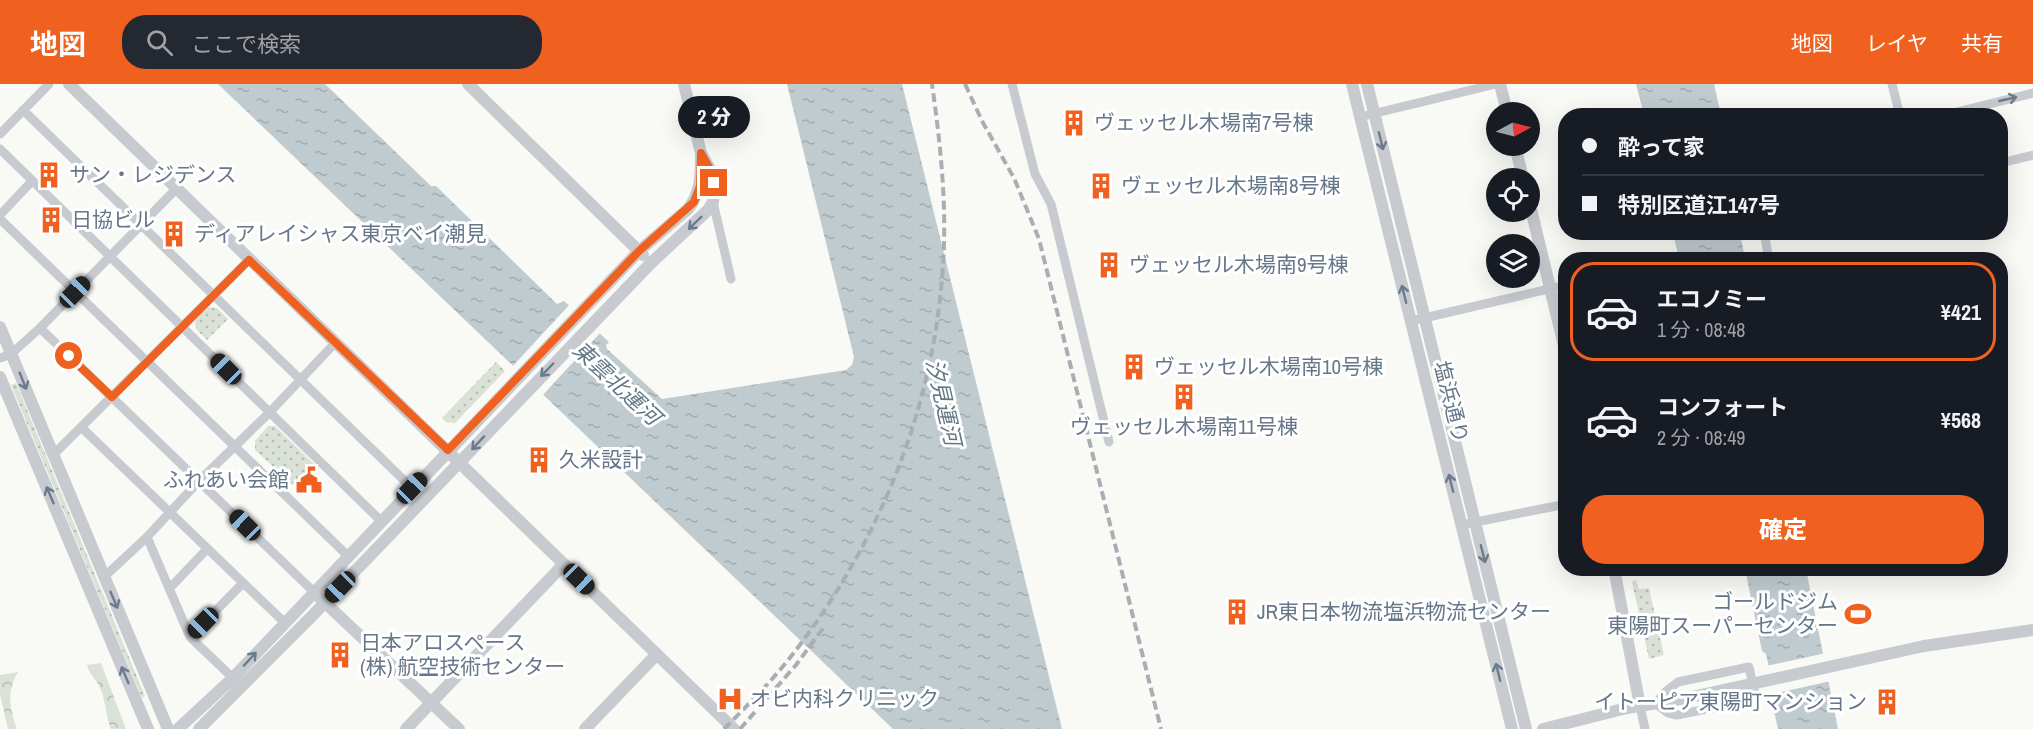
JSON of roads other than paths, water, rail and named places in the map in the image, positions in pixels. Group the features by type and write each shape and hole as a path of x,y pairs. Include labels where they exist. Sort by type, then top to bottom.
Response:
{"street":[{"path":"0,134 49,84"},
{"path":"69,84 734,729"},
{"path":"468,84 651,263"},
{"path":"684,84 701,153 711,171 714,183 712,202 731,279"},
{"path":"1012,84 1035,174 1051,204 1109,442"},
{"name":"塩浜通り","path":"1352,84 1512,729"},
{"name":"塩浜通り","path":"1367,84 1526,729"},
{"path":"1360,117 1498,84 1504,102"},
{"path":"1892,84 1898,108"},
{"path":"1973,108 2033,93"},
{"path":"23,111 412,488"},
{"path":"0,149 381,521"},
{"path":"178,729 233,678 639,251 694,202 700,186 701,153"},
{"path":"2008,161 2033,155"},
{"path":"32,181 0,217 348,556"},
{"path":"6,356 40,328 176,189"},
{"path":"199,729 325,602 651,263 708,210 712,202"},
{"path":"1534,222 1558,319"},
{"path":"53,455 249,260"},
{"path":"1411,321 1558,287"},
{"path":"0,327 6,356 53,455 168,729"},
{"path":"40,328 459,729"},
{"path":"104,576 147,537 335,343"},
{"path":"0,377 95,608 148,729"},
{"path":"81,427 285,623"},
{"path":"1461,525 1558,506"},
{"path":"147,537 190,637 233,678"},
{"path":"170,589 207,549"},
{"path":"406,729 564,564"},
{"path":"1616,576 1645,729"},
{"path":"190,637 243,583"},
{"path":"1543,729 1640,706 1687,698 1924,646 2033,630"},
{"path":"585,729 657,654"},
{"path":"1749,668 1756,699 1677,716 1668,713 1656,704 1671,686 1678,682 1749,668"}],"water":[{"path":"218,84 325,84 431,186 436,186 557,304 564,301 609,342 606,345 607,349 662,399 846,370 852,365 854,357 787,84 902,84 1062,729 893,729"},
{"path":"1636,84 1714,84 1719,108 1642,108"},
{"path":"1675,240 1741,240 1744,252 1677,252"},
{"path":"1746,576 1807,576 1838,729 1778,729 1774,711 1777,704 1766,654 1762,651"}],"railway":[{"path":"724,729 789,659 820,617 848,573 894,480 911,431 926,381 936,330 944,254 943,181 932,84"},
{"path":"965,84 982,121 1014,178 1039,239 1161,729"},
{"path":"740,729 796,665 824,627"}],"place":[{"name":"ヴェッセル木場南7号棟","path":"1074,123"},
{"name":"サン・レジデンス","path":"49,175"},
{"name":"ヴェッセル木場南8号棟","path":"1101,186"},
{"name":"日協ビル","path":"51,220"},
{"name":"ディアレイシャス東京ベイ潮見","path":"174,234"},
{"name":"ヴェッセル木場南9号棟","path":"1109,265"},
{"name":"ヴェッセル木場南10号棟","path":"1134,367"},
{"name":"ヴェッセル木場南11号棟","path":"1184,397"},
{"name":"久米設計","path":"539,460"},
{"name":"ふれあい会館","path":"309,480"},
{"name":"JR東日本物流塩浜物流センター","path":"1237,612"},
{"name":"ゴールドジム 東陽町スーパーセンター","path":"1858,614"},
{"name":"日本アロスペース (株) 航空技術センター","path":"340,655"},
{"name":"オビ内科クリニック","path":"730,699"},
{"name":"イトーピア東陽町マンション","path":"1887,702"}],"water label":[{"name":"東雲北運河","path":"617,383"},
{"name":"汐見運河","path":"944,402"}]}
